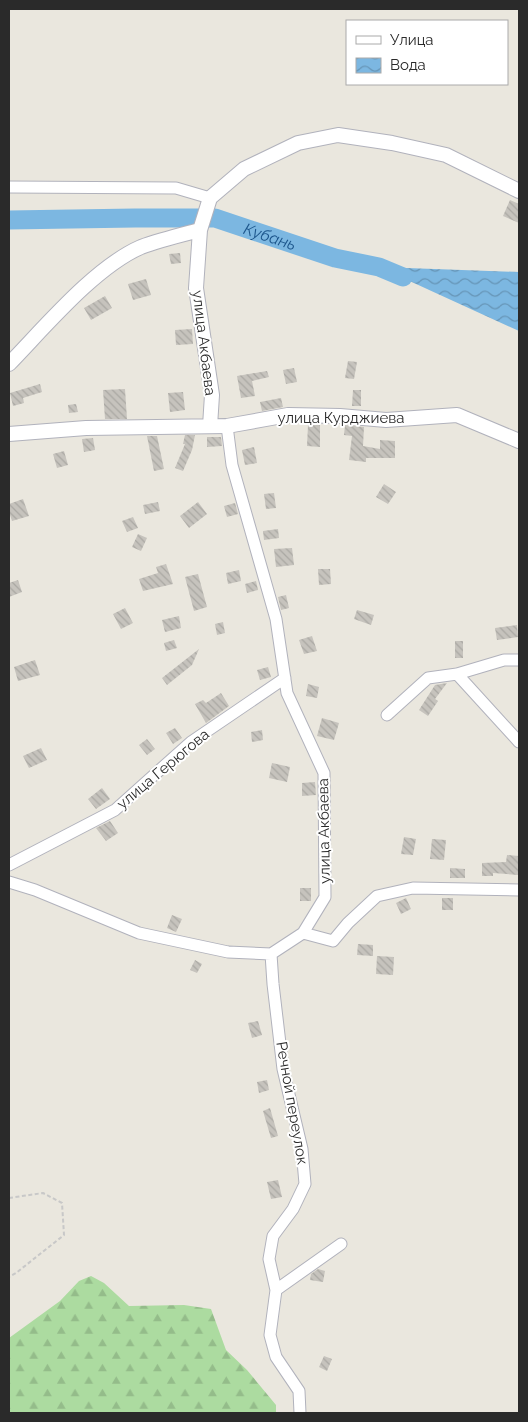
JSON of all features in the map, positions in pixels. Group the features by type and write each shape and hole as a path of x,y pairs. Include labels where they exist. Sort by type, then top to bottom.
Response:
{"street":[{"path":"9,187 176,188 210,198 244,169 298,144 338,135 392,143 446,155 519,191"},
{"name":"улица Акбаева","path":"210,198 200,230 196,288 212,394 210,426"},
{"path":"9,364 70,301 108,266 141,248 200,230"},
{"name":"улица Курджиева","path":"9,434 86,428 227,426 288,415 340,416 386,420 456,415 519,441"},
{"name":"улица Акбаева","path":"227,426 232,465 276,619 287,693 324,773 325,897 303,933 271,954"},
{"path":"387,715 428,678 457,674 504,660 519,660"},
{"path":"457,674 519,742"},
{"name":"улица Герюгова","path":"9,865 114,810 191,742 285,678"},
{"path":"9,882 36,890 139,933 228,952 271,954"},
{"path":"303,933 333,940 377,896 413,888 519,890"},
{"name":"Речной переулок","path":"271,954 283,1069 302,1149 305,1184 293,1209 273,1236 270,1260 276,1290 270,1335 276,1357 299,1391 300,1413"},
{"path":"276,1290 340,1244"}],"path":[{"path":"9,1198 43,1193 62,1203 64,1235 16,1274 9,1277"}],"green space":[{"path":"91,1276 104,1283 129,1306 184,1305 211,1309 226,1350 247,1370 276,1405 276,1413 9,1413 9,1338 60,1301 79,1281"}],"water":[{"path":"379,267 519,272 519,331"}],"building":[{"path":"510,200 519,204 519,223 503,216"},
{"path":"180,253 181,263 171,264 169,254"},
{"path":"146,279 151,295 133,300 128,284"},
{"path":"105,296 112,308 91,320 84,308"},
{"path":"192,329 193,344 176,345 175,330"},
{"path":"348,361 357,362 354,379 345,378"},
{"path":"294,368 297,382 286,384 283,370"},
{"path":"267,371 269,377 252,381 255,396 241,398 237,376"},
{"path":"40,384 42,392 23,398 24,403 13,406 10,393"},
{"path":"125,389 127,419 105,419 103,390"},
{"path":"353,390 361,390 361,406 352,406"},
{"path":"183,392 185,410 170,412 168,393"},
{"path":"281,398 283,407 262,411 260,402"},
{"path":"76,404 78,412 69,413 68,405"},
{"path":"308,425 320,425 320,447 307,446"},
{"path":"345,425 364,427 363,446 380,449 380,440 395,441 395,458 366,458 366,462 349,460 352,436 344,435"},
{"path":"185,435 195,435 192,450 183,471 175,468 185,444 183,444"},
{"path":"147,436 157,436 164,469 154,471"},
{"path":"207,437 221,437 222,446 207,447"},
{"path":"93,438 95,450 84,452 82,439"},
{"path":"254,447 257,463 245,465 242,450"},
{"path":"64,451 68,465 57,468 53,454"},
{"path":"384,484 396,492 388,504 376,497"},
{"path":"274,493 276,508 266,509 264,494"},
{"path":"23,499 29,516 12,521 9,504"},
{"path":"158,502 160,511 145,514 143,505"},
{"path":"198,502 207,514 189,528 180,516"},
{"path":"235,503 238,514 227,517 224,506"},
{"path":"133,517 138,528 127,532 122,521"},
{"path":"278,529 279,538 264,540 263,531"},
{"path":"138,534 147,538 141,551 132,547"},
{"path":"292,548 294,565 276,567 274,549"},
{"path":"166,564 173,584 143,591 139,579 158,573 156,567"},
{"path":"318,569 330,569 331,584 319,585"},
{"path":"239,570 241,581 228,584 226,573"},
{"path":"198,574 207,607 194,611 185,577"},
{"path":"18,580 22,592 9,597 9,583"},
{"path":"256,581 258,590 247,593 245,584"},
{"path":"286,595 289,608 281,610 278,597"},
{"path":"125,608 133,623 121,629 113,614"},
{"path":"357,610 374,615 371,625 354,619"},
{"path":"179,616 181,628 165,632 162,620"},
{"path":"223,622 225,633 217,635 215,624"},
{"path":"517,625 518,637 497,640 495,628"},
{"path":"312,636 317,651 304,654 299,640"},
{"path":"174,640 177,648 166,651 164,643"},
{"path":"455,641 463,641 463,658 455,658"},
{"path":"199,649 192,665 167,685 162,678"},
{"path":"35,660 40,675 18,681 14,667"},
{"path":"268,667 271,677 260,680 257,670"},
{"path":"447,683 435,699 438,701 428,716 419,710 435,685"},
{"path":"308,684 319,687 317,698 306,696"},
{"path":"221,693 229,706 206,723 195,704 203,700 206,703"},
{"path":"322,718 339,723 334,740 317,736"},
{"path":"175,728 182,738 173,744 166,733"},
{"path":"262,730 263,740 252,742 251,732"},
{"path":"147,739 155,749 147,755 139,745"},
{"path":"41,748 47,760 29,768 23,756"},
{"path":"272,763 290,767 287,782 269,778"},
{"path":"315,782 316,795 302,796 302,783"},
{"path":"102,788 110,799 96,809 88,799"},
{"path":"110,821 118,833 106,841 96,828"},
{"path":"404,837 416,839 413,855 401,854"},
{"path":"432,839 446,840 444,860 430,859"},
{"path":"507,855 519,856 518,875 493,873 493,876 482,876 482,863 506,862"},
{"path":"450,868 465,869 465,878 450,878"},
{"path":"300,888 311,888 311,901 300,901"},
{"path":"406,898 411,909 401,914 396,903"},
{"path":"442,898 453,898 453,910 442,910"},
{"path":"172,915 182,919 176,932 167,928"},
{"path":"358,944 373,945 373,956 357,955"},
{"path":"377,956 394,957 393,975 376,974"},
{"path":"195,960 202,964 197,973 190,970"},
{"path":"258,1021 262,1035 252,1038 248,1023"},
{"path":"267,1080 269,1090 259,1093 257,1082"},
{"path":"270,1108 278,1136 271,1138 263,1111"},
{"path":"278,1180 282,1197 271,1199 267,1182"},
{"path":"318,1269 325,1271 323,1282 310,1280 311,1274"},
{"path":"324,1356 332,1359 327,1371 319,1367"}],"waterway":[{"name":"Кубань","path":"9,220 215,218 335,258 379,267 403,277"}]}
